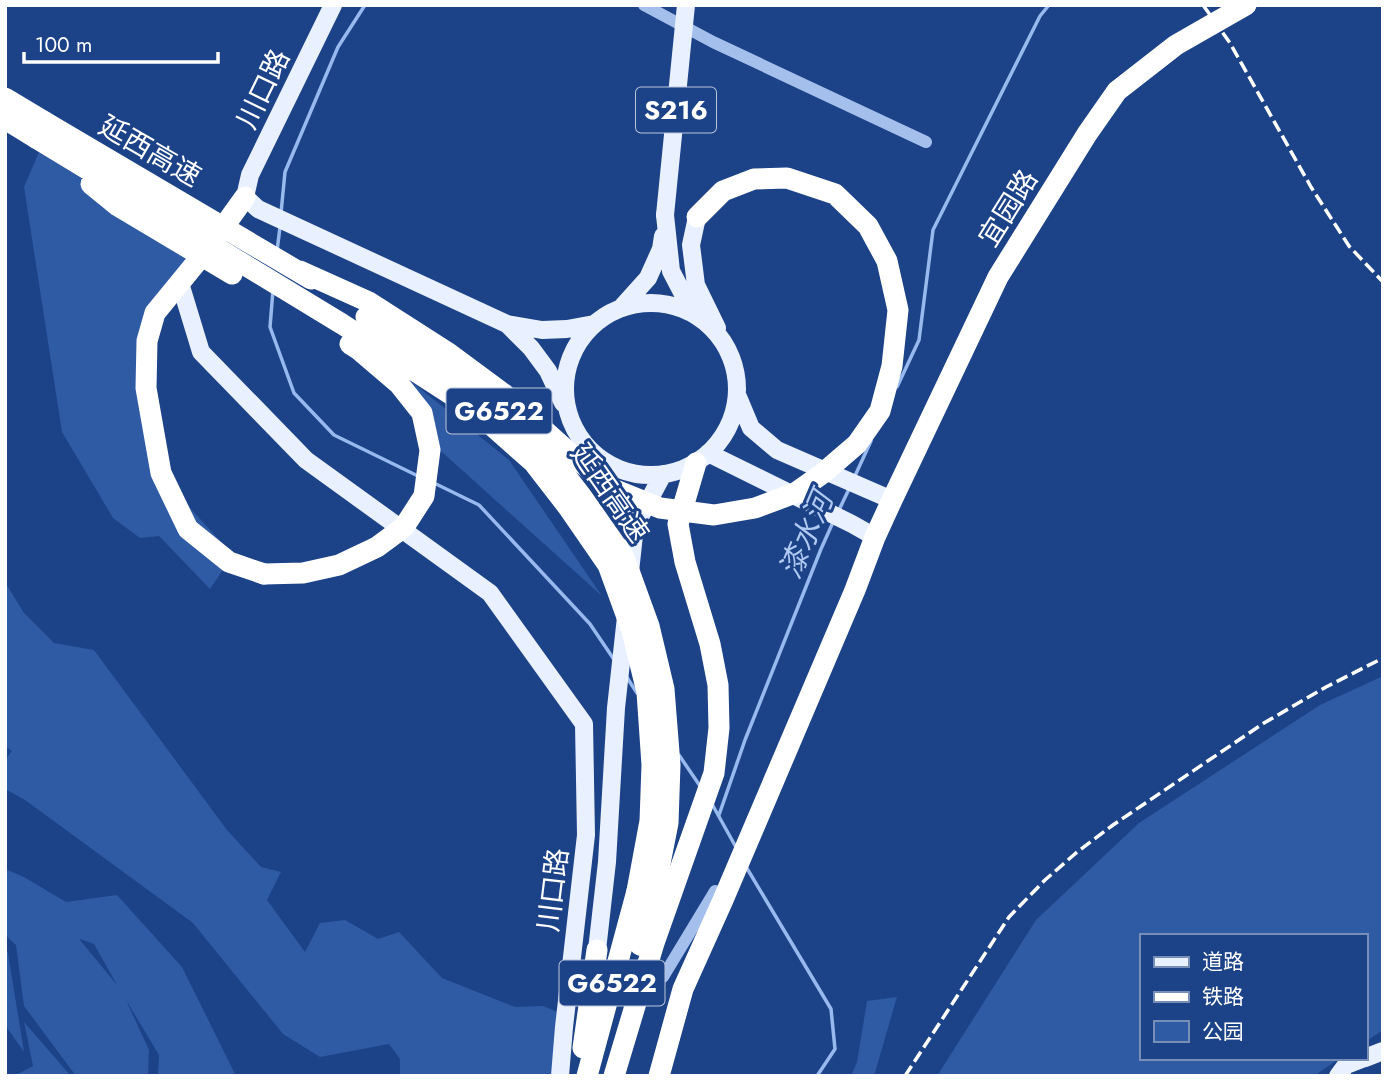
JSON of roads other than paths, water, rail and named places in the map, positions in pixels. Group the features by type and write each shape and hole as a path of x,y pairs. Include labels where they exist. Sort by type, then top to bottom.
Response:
{"highway":[{"name":"宜园路","path":"851,588 998,277 1087,134 1116,92 1176,45 1246,5"},
{"name":"延西高速","path":"5,98 41,130 472,408 534,463 608,565 632,631 647,692 652,765 645,892 606,1076"},
{"name":"延西高速","path":"5,119 41,130 300,271 438,366 496,409 548,453 624,557 649,626 664,689 670,765 668,823 587,1076"},
{"path":"41,130 118,206 202,256 358,349 399,384 422,413 430,450 424,496 404,527 377,547 339,565 303,573 264,574 229,562 188,529 161,473 146,388 147,341 155,313 202,256 251,203"},
{"path":"300,271 369,302 447,352 504,394 613,489 660,508 714,515 755,508 795,493 857,444 880,411 892,366 898,310 887,261 868,226 835,194 787,178 754,179 723,191 697,217"},
{"path":"614,1076 654,943 714,773 719,728 718,685 710,644 685,562 678,524 702,458"},
{"path":"649,1076 667,1005 715,891 851,588"},
{"path":"659,1076 682,989 723,900 851,588"},
{"path":"579,1076 597,950"}],"main road":[{"name":"川口路","path":"251,203 250,175 333,5"},
{"name":"S216","path":"665,215 686,5"},
{"path":"251,203 507,324 541,330 594,324"},
{"path":"621,308 648,278 661,248 665,215"},
{"path":"665,215 671,271 683,294 720,336 730,352"},
{"path":"585,444 607,463 625,470 663,474 680,470 702,458 723,437 733,418 738,397 737,374 730,352 695,285 691,245 697,217"},
{"path":"180,284 201,352 306,460 491,593 584,724 586,835"},
{"path":"568,413 565,388 568,364 578,342 607,314 643,303 666,303 687,310 706,322"},
{"path":"507,324 531,348 548,371 575,429 628,515 634,535"},
{"path":"738,397 751,428 777,450 892,500"},
{"path":"702,458 753,476 875,537"},
{"path":"597,950 607,862 616,708 634,535 640,517 663,474"},
{"path":"586,835 612,784"},
{"name":"川口路","path":"560,1076 586,835"},
{"path":"1338,1076 1346,1065 1359,1060"}],"street":[{"path":"643,5 713,42 926,142"},
{"path":"663,977 715,891"}],"waterway":[{"path":"281,213 285,172 338,47 365,5"},
{"name":"漆水河","path":"897,387 919,340 933,230 1040,16 1049,5"},
{"path":"277,251 280,227"},
{"path":"273,290 270,327 294,393 334,435 420,477"},
{"name":"漆水河","path":"854,478 871,441"},
{"path":"434,483 479,505 590,624 615,661"},
{"name":"漆水河","path":"839,510 849,489"},
{"name":"漆水河","path":"719,815 745,740 834,520"},
{"path":"626,676 637,693"},
{"path":"679,755 700,786"},
{"name":"漆水河","path":"712,804 737,849"},
{"name":"漆水河","path":"745,865 831,1009 835,1049 817,1076"}],"railway":[{"path":"1203,5 1230,43 1311,187 1349,246 1383,282"},
{"path":"905,1076 1009,917 1045,880 1113,825 1264,723 1383,658"}]}
